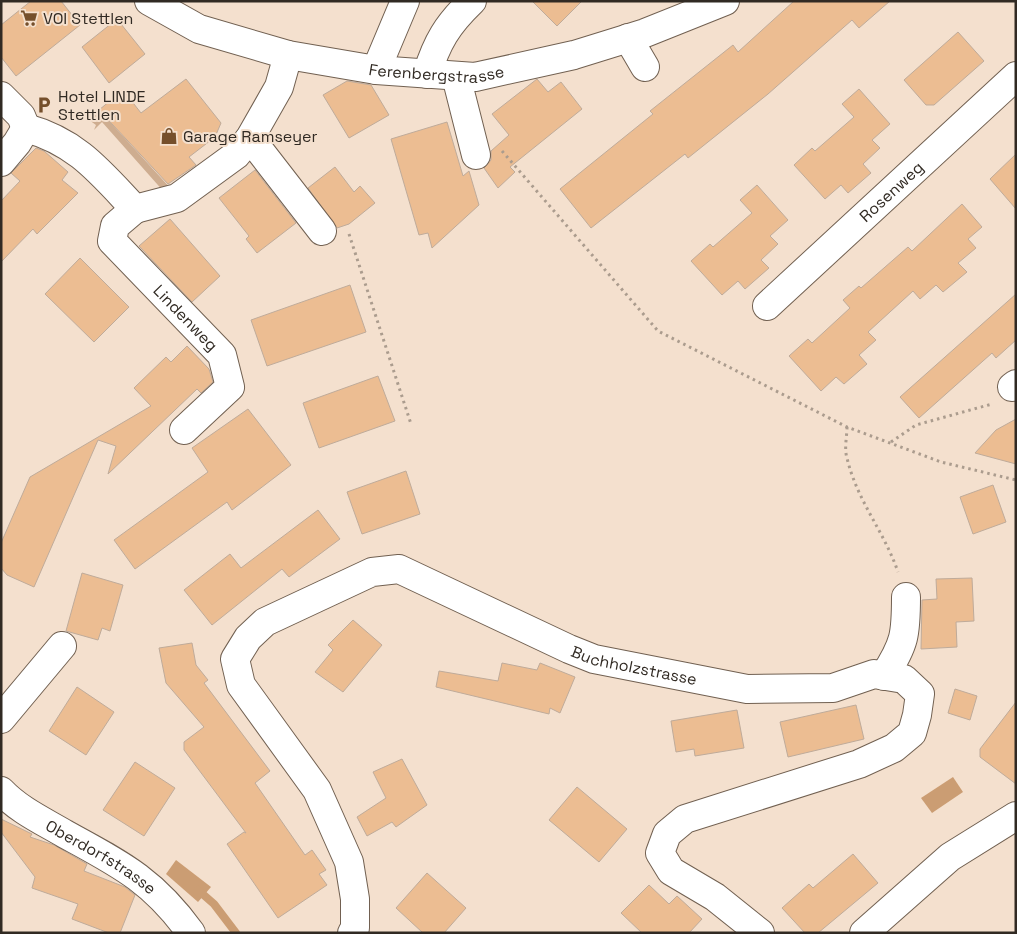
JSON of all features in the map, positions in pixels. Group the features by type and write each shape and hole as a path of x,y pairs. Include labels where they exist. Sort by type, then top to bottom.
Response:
{"street":[{"name":"Ferenbergstrasse","path":"149,1 199,29 288,55 376,70 456,76 498,73 574,55 628,38 725,1"},
{"path":"376,70 405,1"},
{"path":"427,74 437,44 460,12 472,1"},
{"path":"628,38 646,68"},
{"name":"Lindenweg","path":"184,430 230,387 222,355 112,241 115,226 135,208 177,198 236,155 250,138 279,87 288,55"},
{"path":"456,76 487,150"},
{"name":"Rosenweg","path":"767,306 1016,76"},
{"path":"1,96 21,116 26,128"},
{"path":"1,162 17,143 26,128"},
{"path":"26,128 50,135 89,161 135,208"},
{"path":"250,138 322,230"},
{"name":"Buchholzstrasse","path":"359,931 356,898 349,862 317,790 241,685 235,659 248,638 265,622 372,572 399,569 569,649 594,658 747,689 833,688 874,674 904,679 920,694 912,733 894,748 860,764 685,819 667,834 660,853 671,871 715,898 760,933"},
{"path":"884,676 897,656 906,630 906,597"},
{"path":"1,719 62,646"},
{"name":"Oberdorfstrasse","path":"1,791 29,813 141,878 161,896 191,933"},
{"path":"864,933 950,857 1016,816"}],"path":[{"path":"487,150 658,331 847,427 941,462 1016,480"},
{"path":"322,230 330,236 348,229 411,424"},
{"path":"890,442 916,425 1000,402 1014,386"},
{"path":"847,427 846,456 860,500 891,553 906,597"}],"shaded area":[{"path":"99,110 173,191 165,193 102,122 94,130 96,125 89,120"},
{"path":"953,777 963,792 932,813 921,798"},
{"path":"176,860 211,887 198,902 166,874"}],"building":[{"path":"31,1 61,1 80,25 16,76 1,57 1,25"},
{"path":"532,1 582,1 557,26"},
{"path":"794,1 890,1 859,28 852,20 768,94 688,158 685,154 591,228 560,189 653,114 650,111 733,45 738,52"},
{"path":"117,19 145,54 109,83 82,47"},
{"path":"958,32 984,61 934,105 926,105 904,80"},
{"name":"Garage Ramseyer","path":"186,79 221,123 215,137 189,157 196,165 168,184 99,110 123,90 141,113"},
{"path":"537,79 548,92 561,82 582,109 510,167 515,172 498,188 484,168 491,160 491,151 509,135 492,114"},
{"path":"347,81 371,85 389,115 349,138 323,95"},
{"path":"859,89 890,124 872,140 880,148 863,164 871,173 848,193 841,185 825,199 794,165 812,148 815,151 854,117 842,104"},
{"path":"447,122 463,176 469,171 479,205 432,248 428,233 419,235 391,139"},
{"path":"36,148 44,151 68,172 62,180 78,193 37,234 33,229 1,262 1,201 20,181 11,173"},
{"path":"1016,154 1016,209 990,179"},
{"path":"335,167 354,192 360,186 375,203 349,224 337,228 308,188"},
{"path":"255,170 296,223 257,253 246,239 249,236 219,198"},
{"path":"757,185 788,220 770,236 778,244 761,260 769,268 745,289 738,281 722,295 691,261 710,244 713,247 752,213 740,200"},
{"path":"962,204 982,227 968,239 976,248 958,263 967,272 943,292 936,285 920,299 913,291 868,332 876,340 859,355 867,364 844,384 836,377 821,391 789,356 808,339 812,343 850,308 843,300 859,286 861,288 908,247 912,251"},
{"path":"170,219 220,276 192,302 139,246"},
{"path":"80,258 129,307 94,342 45,294"},
{"path":"350,285 366,332 267,366 251,320"},
{"path":"1016,294 1016,340 996,358 992,353 919,418 900,397"},
{"path":"187,346 209,369 213,382 201,393 197,389 108,474 116,446 98,440 34,587 7,575 1,568 1,543 30,477 151,406 134,388 166,357 171,362"},
{"path":"378,376 395,421 319,448 303,403"},
{"path":"248,409 291,465 232,510 227,502 135,569 114,540 208,472 192,448"},
{"path":"1016,419 1016,464 975,453 996,430"},
{"path":"406,471 420,514 362,534 347,492"},
{"path":"993,485 1006,522 973,534 960,497"},
{"path":"318,510 340,539 289,577 282,569 212,625 184,590 230,554 241,568"},
{"path":"82,573 123,585 110,631 102,628 98,640 66,631"},
{"path":"972,578 974,621 956,622 957,647 921,649 922,600 937,599 936,579"},
{"path":"353,620 382,645 343,692 315,672 333,650 328,645"},
{"path":"192,643 196,665 208,680 204,683 270,771 255,783 305,855 312,850 326,870 319,874 327,885 278,918 227,844 244,832 246,833 184,750 184,742 204,727 166,683 159,648"},
{"path":"502,663 537,670 540,663 575,677 560,713 550,708 549,714 436,687 439,671 498,681"},
{"path":"77,687 114,712 86,755 49,731"},
{"path":"955,689 977,696 970,720 948,713"},
{"path":"1016,702 1016,784 980,757 980,749"},
{"path":"856,705 864,739 788,757 780,722"},
{"path":"737,710 744,748 695,756 694,749 676,752 671,721"},
{"path":"402,759 427,805 396,827 392,822 367,836 357,817 386,798 373,772"},
{"path":"135,762 175,788 144,836 103,810"},
{"path":"577,787 627,829 599,862 549,820"},
{"path":"1,819 32,834 30,837 54,845 87,864 84,871 125,887 135,895 120,933 109,933 72,919 78,904 32,888 35,877 1,832"},
{"path":"853,854 878,883 818,933 805,933 782,908 809,884 813,888"},
{"path":"427,873 466,908 444,933 423,933 396,908"},
{"path":"649,885 669,904 677,896 702,919 689,933 642,933 621,913"}],"waterway":[{"path":"198,890 214,904 236,933"}],"place":[{"name":"VOI Stettlen","path":"29,18"},
{"name":"Hotel LINDE Stettlen","path":"44,105"},
{"name":"Garage Ramseyer","path":"169,136"}]}
